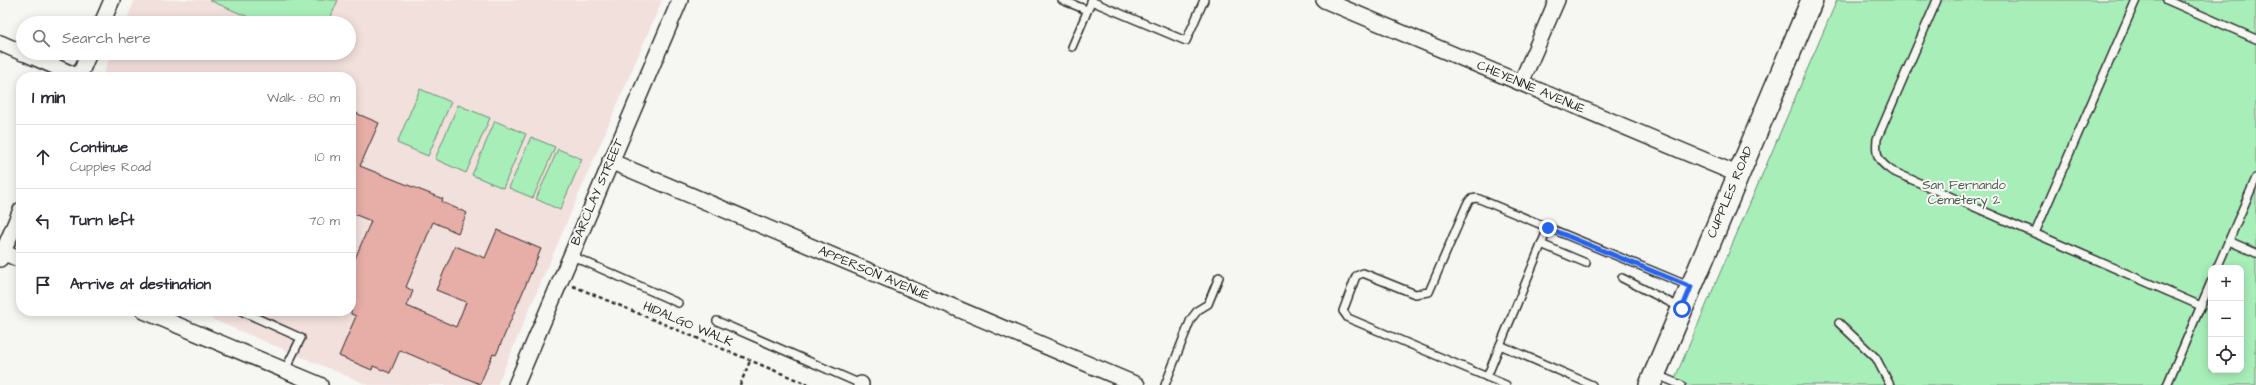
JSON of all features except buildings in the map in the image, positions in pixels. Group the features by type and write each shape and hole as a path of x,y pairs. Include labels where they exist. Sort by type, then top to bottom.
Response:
{"street":[{"path":"105,16 112,0"},
{"name":"BARCLAY STREET","path":"516,385 610,161 680,0"},
{"name":"CHEYENNE AVENUE","path":"1324,0 1737,174"},
{"path":"1522,83 1557,0"},
{"name":"CUPPLES ROAD","path":"1653,379 1737,174 1812,0"},
{"path":"0,43 16,50"},
{"path":"39,60 67,72"},
{"path":"81,72 86,60"},
{"name":"APPERSON AVENUE","path":"610,161 1136,385"},
{"path":"16,223 1,254 16,258"},
{"path":"159,316 320,385"}],"lane":[{"path":"1062,0 1087,10"},
{"path":"1072,47 1091,1 1186,41 1204,0"},
{"path":"1937,0 1877,139 1876,151 1880,163 1892,171 2201,306"},
{"path":"2035,233 2136,0"},
{"path":"2167,0 2256,39"},
{"path":"2218,265 2256,178"},
{"path":"1506,385 1348,318 1343,311 1356,276 1363,273 1415,294 1429,292 1471,199 1477,198 1691,287"},
{"path":"1487,377 1548,228"},
{"path":"2229,241 2256,253"},
{"path":"1542,244 1586,263"},
{"path":"570,255 678,303"},
{"path":"1165,385 1191,319 1198,310 1208,304 1219,277"},
{"path":"1622,278 1682,309"},
{"path":"2167,385 2208,289"},
{"path":"252,316 301,338 285,370"},
{"path":"717,321 862,385"},
{"path":"1839,322 1876,358 1890,385"},
{"path":"1500,345 1592,385"},
{"path":"1653,379 1681,385"}],"path":[{"name":"HIDALGO WALK","path":"560,280 809,385"},
{"path":"740,385 750,360"}],"shaded area":[{"path":"135,0 662,0 497,385 368,385 205,316 356,316 356,72 104,72 109,60 356,60 356,16 128,16"}],"green space":[{"path":"209,0 338,0 331,16 246,16"},
{"name":"San Fernando Cemetery 2","path":"1837,0 2256,0 2256,385 1672,385"},
{"path":"420,89 451,102 428,156 397,143"},
{"path":"458,105 490,118 466,173 435,159"},
{"path":"495,121 526,134 503,188 472,175"},
{"path":"531,137 555,147 533,198 509,188"},
{"path":"558,149 582,159 560,210 536,199"}],"route":[{"path":"1548,228 1691,287 1682,309"}]}
